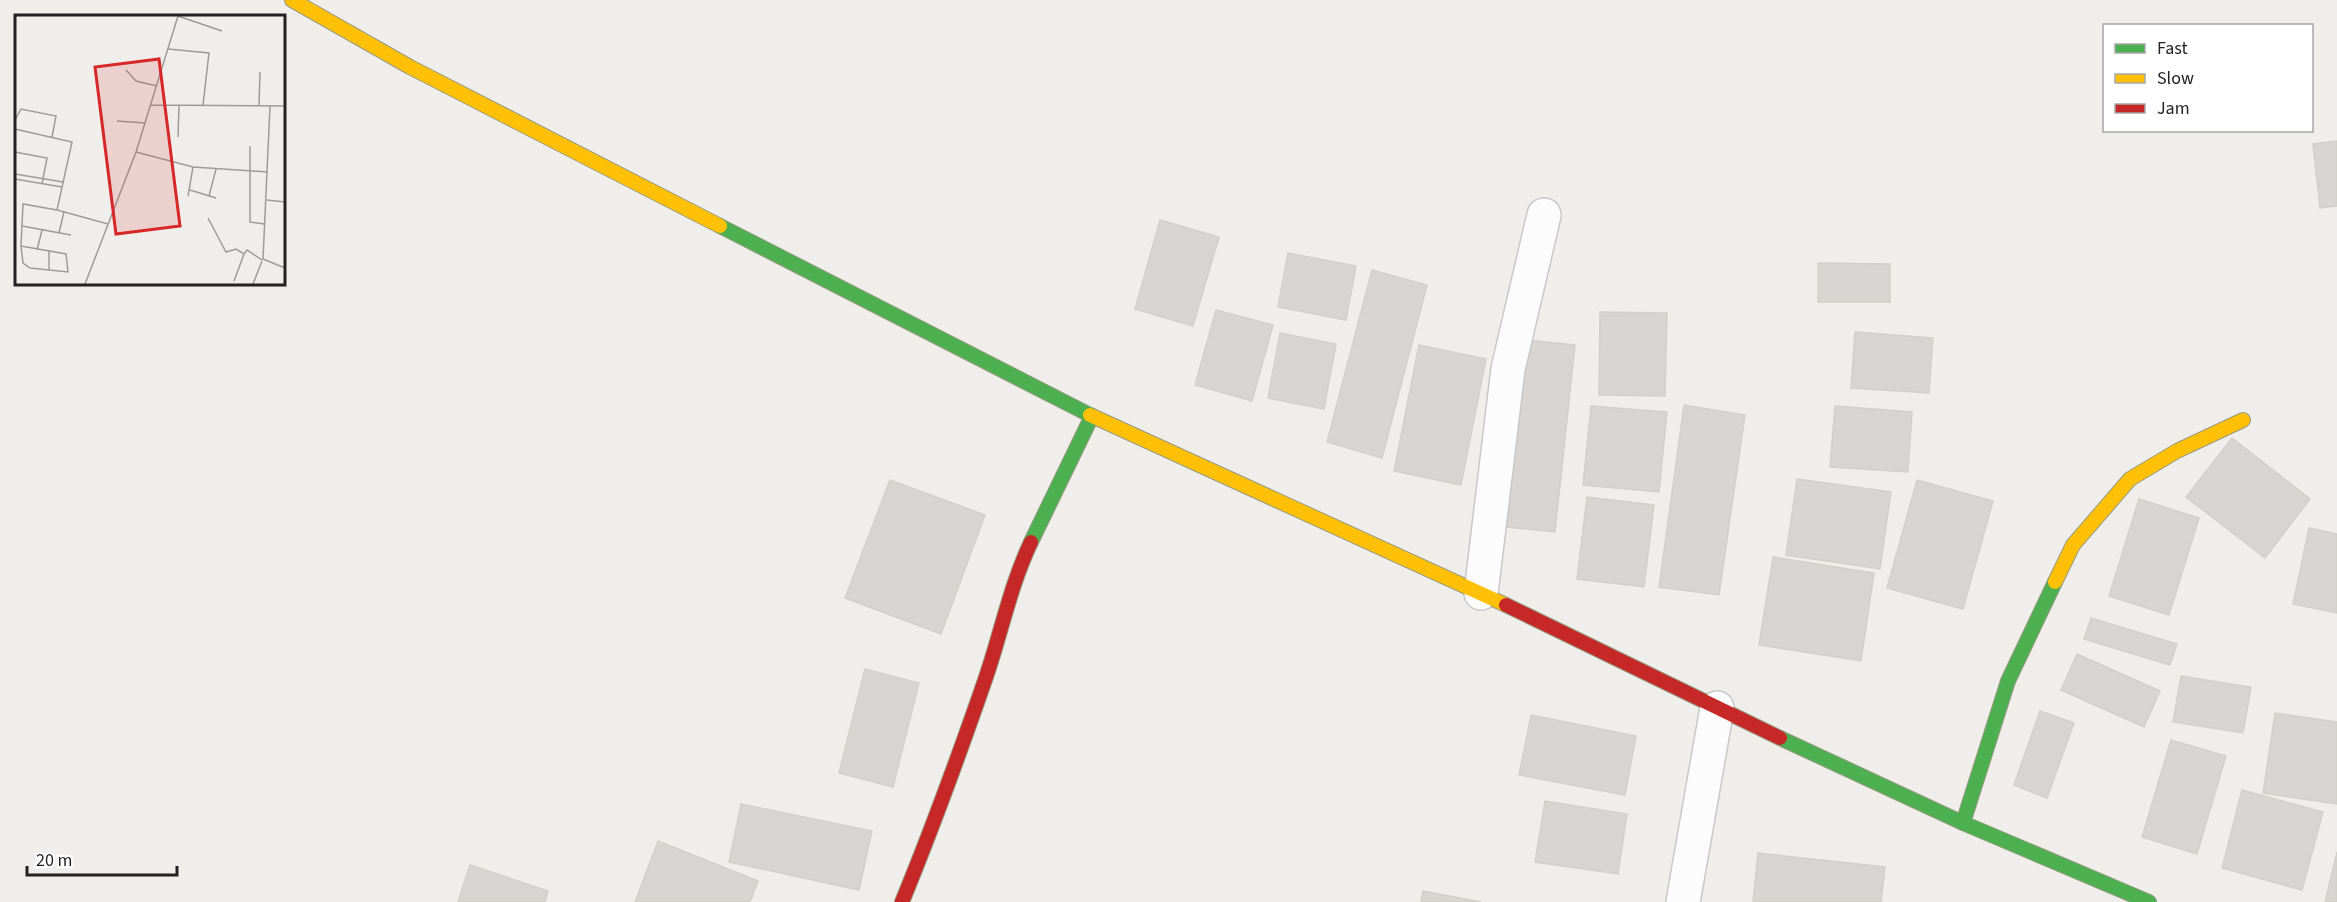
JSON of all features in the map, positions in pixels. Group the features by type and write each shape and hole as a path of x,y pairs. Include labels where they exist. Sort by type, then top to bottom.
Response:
{"street":[{"path":"292,0 420,73 1092,416 1481,593 1717,708 1963,823 2149,902"},
{"path":"1481,593 1508,369 1544,215"},
{"path":"902,902 942,803 986,677 1020,565 1092,416"},
{"path":"1963,823 2008,681 2073,545 2130,479 2177,451 2243,420"},
{"path":"1683,902 1717,708"}],"building":[{"path":"2337,141 2337,206 2320,208 2313,144"},
{"path":"1160,220 1219,237 1193,326 1135,309"},
{"path":"1288,253 1356,266 1346,320 1278,307"},
{"path":"1818,263 1890,264 1890,302 1818,302"},
{"path":"1372,270 1427,285 1382,458 1327,442"},
{"path":"1216,310 1273,325 1252,401 1195,385"},
{"path":"1600,312 1667,313 1665,396 1599,395"},
{"path":"1855,332 1933,338 1929,393 1851,388"},
{"path":"1280,333 1336,344 1324,409 1268,398"},
{"path":"1527,340 1575,345 1555,532 1506,527"},
{"path":"1419,345 1486,359 1461,485 1394,471"},
{"path":"1684,405 1745,415 1719,595 1659,587"},
{"path":"1591,406 1667,412 1659,492 1583,485"},
{"path":"1835,406 1912,412 1908,472 1830,467"},
{"path":"2232,438 2310,499 2265,558 2186,497"},
{"path":"1797,479 1891,492 1880,569 1786,555"},
{"path":"890,480 985,515 941,634 845,598"},
{"path":"1917,480 1993,501 1963,609 1887,588"},
{"path":"1587,497 1654,505 1644,587 1577,579"},
{"path":"2139,499 2199,518 2169,615 2109,596"},
{"path":"2309,528 2337,534 2337,613 2293,604"},
{"path":"1773,557 1874,573 1861,661 1759,645"},
{"path":"2091,618 2177,644 2170,665 2084,639"},
{"path":"2077,654 2160,691 2144,727 2061,690"},
{"path":"865,669 919,683 893,787 839,773"},
{"path":"2181,676 2251,687 2243,733 2173,722"},
{"path":"2040,711 2074,723 2047,798 2014,785"},
{"path":"2275,713 2337,722 2337,804 2263,793"},
{"path":"1531,715 1636,736 1625,795 1519,775"},
{"path":"2171,740 2226,756 2197,854 2142,837"},
{"path":"2242,790 2323,812 2302,890 2222,868"},
{"path":"1545,801 1627,814 1618,874 1535,862"},
{"path":"741,804 872,831 859,890 729,862"},
{"path":"658,841 758,881 750,902 635,902"},
{"path":"2337,852 2337,902 2325,902"},
{"path":"1758,853 1885,867 1881,902 1753,902"},
{"path":"470,865 548,891 545,902 458,902"},
{"path":"1423,891 1481,902 1421,902"}],"traffic: fast":[{"path":"720,226 1090,415"},
{"path":"1031,542 1092,416"},
{"path":"1963,823 2008,681 2055,582"},
{"path":"1780,738 1963,823 2149,902"}],"traffic: slow":[{"path":"292,0 410,67 720,226"},
{"path":"1090,415 1506,605"},
{"path":"2055,582 2073,545 2130,479 2177,451 2243,420"}],"traffic: jam":[{"path":"902,902 965,736 991,663 1017,576 1031,542"},
{"path":"1506,605 1780,738"}]}
